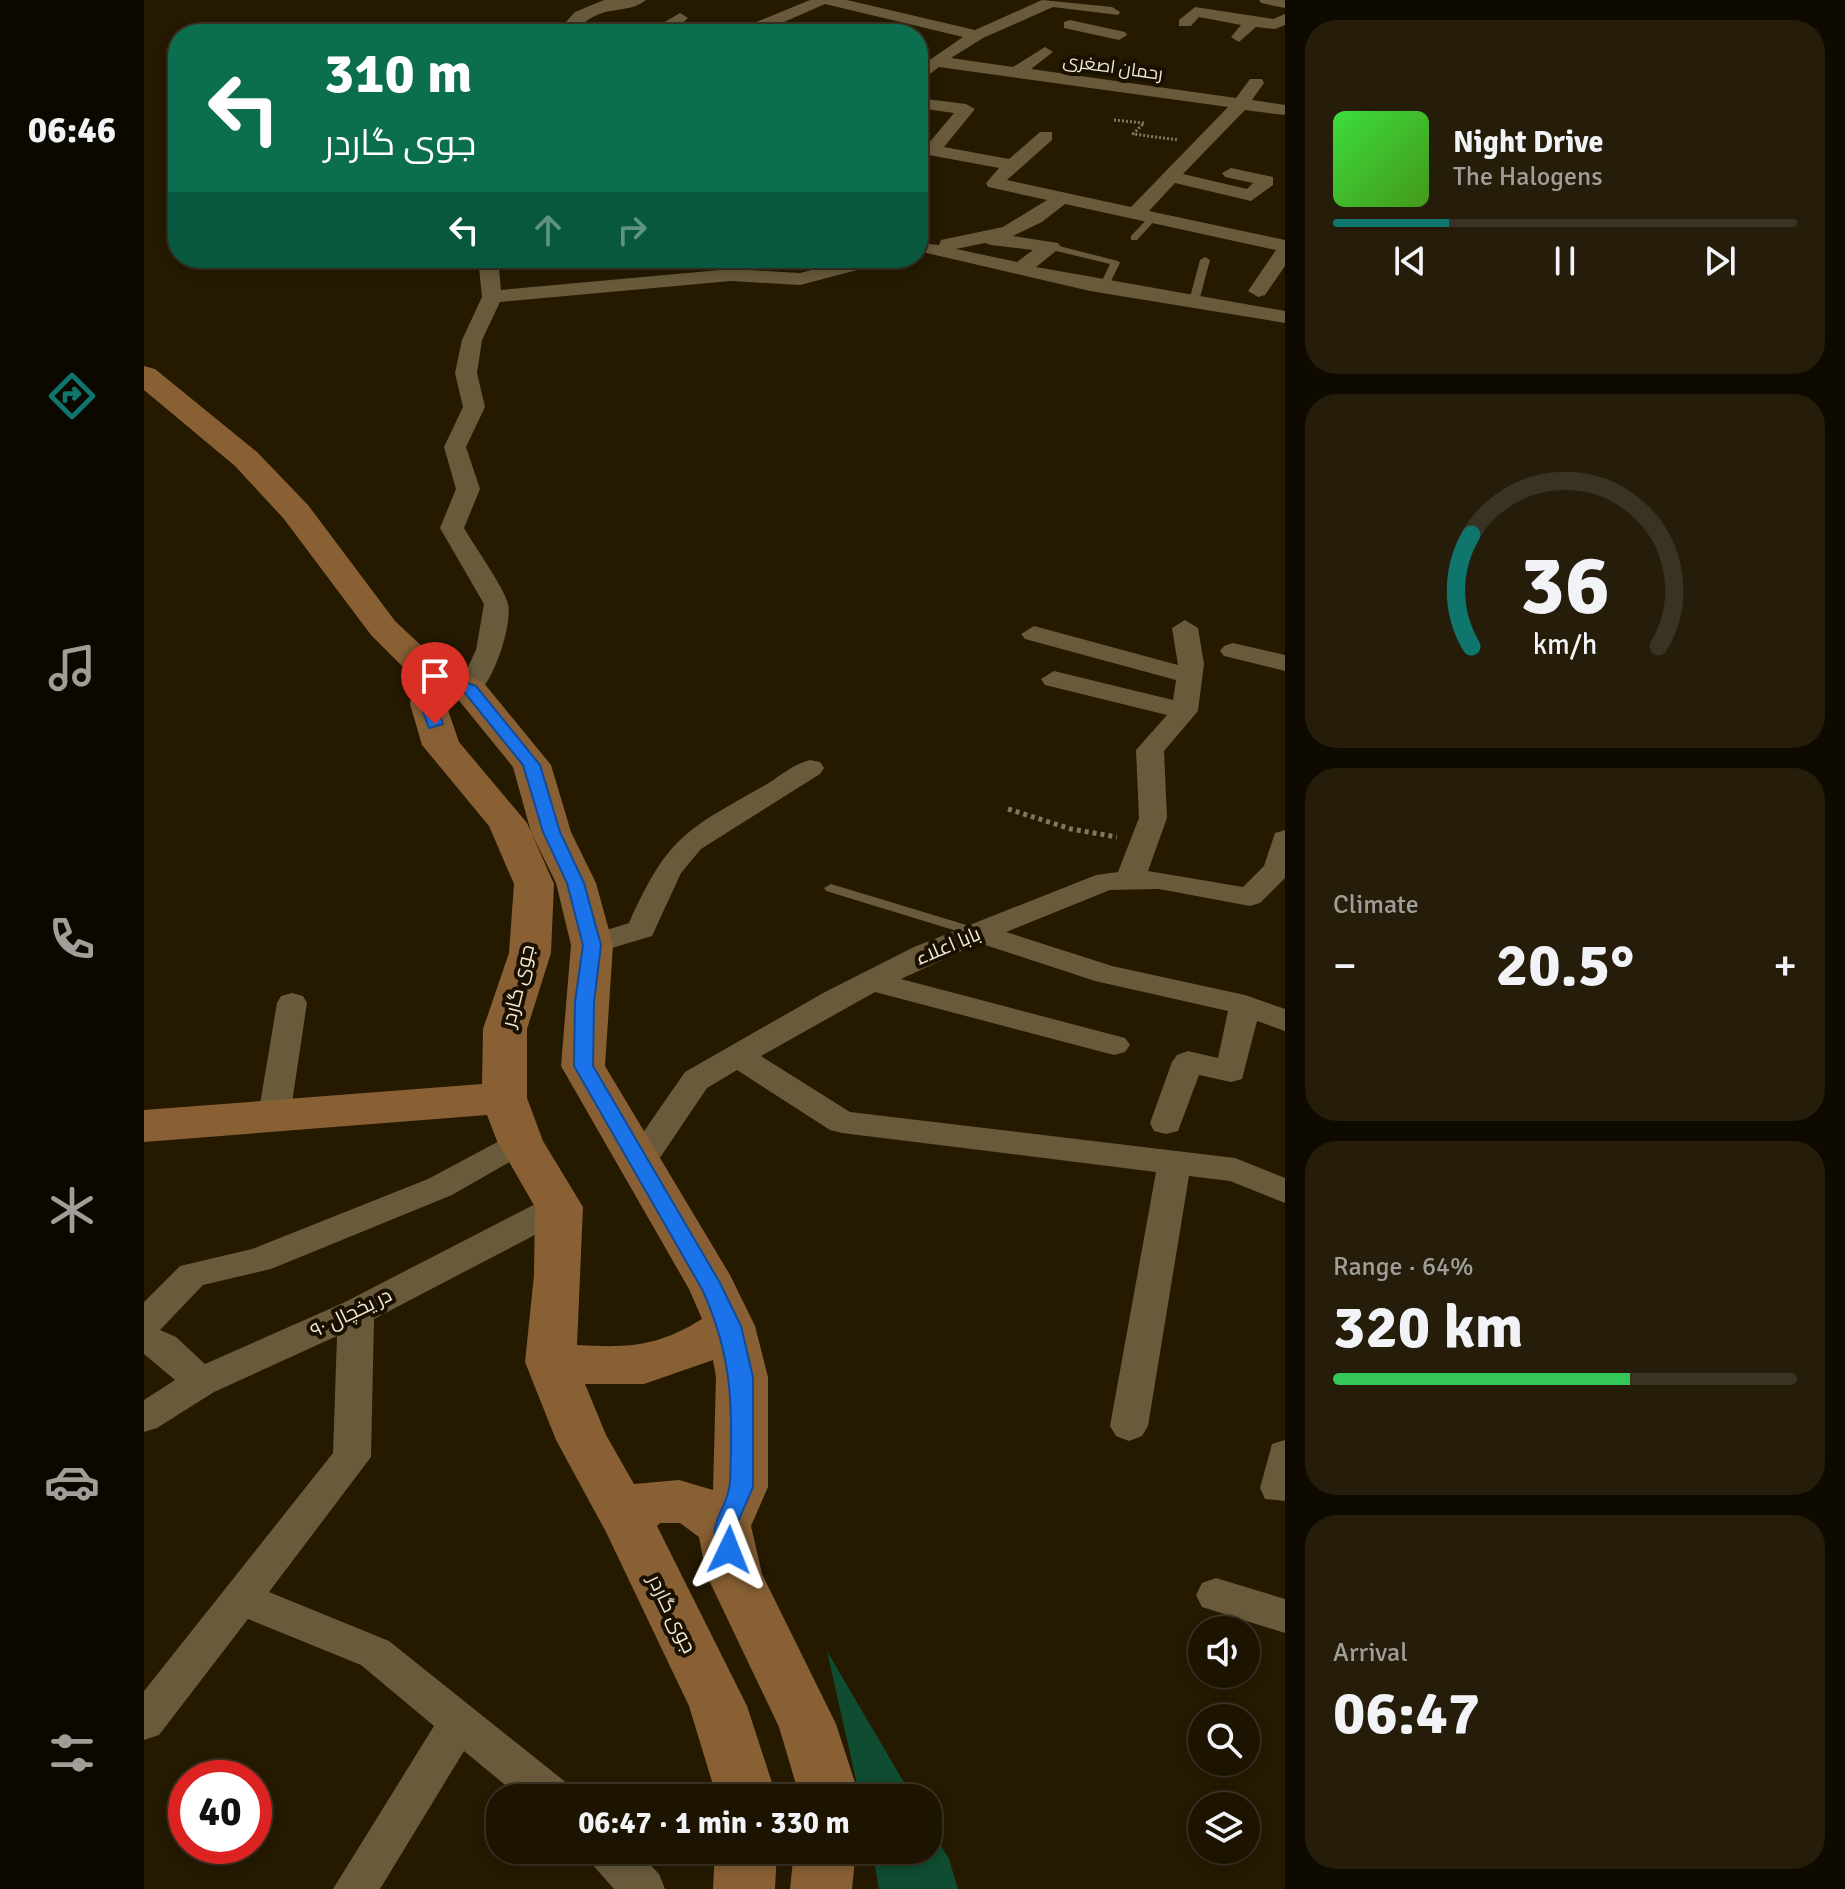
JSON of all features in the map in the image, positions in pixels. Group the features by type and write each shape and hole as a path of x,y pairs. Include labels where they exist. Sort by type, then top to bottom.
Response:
{"street":[{"path":"571,24 579,14 595,4 638,0"},
{"path":"760,24 806,12 824,0 977,35"},
{"path":"1267,0 1285,3"},
{"path":"928,68 977,35 1051,2 1112,12"},
{"path":"1185,23 1195,12 1275,24 1285,19"},
{"path":"1021,16 1119,35"},
{"path":"671,24 680,18"},
{"path":"1239,38 1252,22"},
{"path":"1015,73 1045,52"},
{"name":"رحمان اصغری","path":"935,61 1015,73 1085,92 1182,97 1285,110"},
{"path":"1182,97 1194,80"},
{"path":"1145,215 1171,177 1240,105 1256,83"},
{"path":"928,104 966,109 928,147"},
{"path":"1046,136 995,183 1145,215 1284,252 1258,291"},
{"path":"928,151 1012,165"},
{"path":"1171,177 1251,195 1266,181 1231,173"},
{"path":"928,246 988,238 1039,219 1061,197"},
{"path":"988,238 1051,247"},
{"path":"1023,267 1051,247"},
{"path":"928,248 1104,287 1285,317"},
{"path":"451,683 489,650 496,604 452,528 468,489 452,455 460,429 474,407 466,373 472,340 492,297 489,268"},
{"path":"492,297 731,275 800,279 842,268"},
{"path":"144,375 246,459 296,512 383,628 451,683 532,765 551,832 576,883 592,945 585,1002 583,1066 713,1288 730,1326 742,1377 741,1487 724,1526 734,1574 761,1636 807,1724 826,1784"},
{"path":"1128,881 1149,843 1157,798 1150,750 1185,711 1191,664 1185,628"},
{"path":"1034,634 1190,676"},
{"path":"1233,651 1285,663"},
{"path":"1054,679 1185,711"},
{"name":"جوی گاردر","path":"451,683 428,704 441,745 507,823 534,884 530,953 505,1029 512,1120"},
{"path":"530,953 592,945 641,929 676,858 723,819 781,791 810,768"},
{"name":"بابا اعلاء","path":"639,1163 696,1080 872,981 978,933 1106,881 1159,880 1250,897 1278,868 1285,839"},
{"path":"978,933 1106,974 1245,1005 1285,1021"},
{"path":"872,981 1114,1045"},
{"path":"274,1116 292,1003"},
{"path":"1166,1123 1188,1062 1231,1071 1245,1005"},
{"path":"740,1058 842,1122 1235,1170 1285,1191"},
{"path":"144,1126 274,1116 512,1120"},
{"path":"512,1120 559,1207"},
{"path":"144,1324 192,1275 259,1260 440,1187 512,1120"},
{"path":"1129,1426 1174,1163"},
{"name":"جوی گاردر","path":"559,1207 558,1275 550,1362 582,1440 629,1524 718,1706 743,1784"},
{"name":"در یخچال ۹۰","path":"144,1418 201,1382 356,1312 559,1207"},
{"path":"144,1722 352,1457 356,1312"},
{"path":"550,1362 621,1367 656,1365 690,1353 730,1326"},
{"path":"144,1338 163,1347 201,1382"},
{"path":"629,1524 644,1503 676,1499 701,1506 724,1526"},
{"path":"1216,1595 1285,1616"},
{"path":"243,1599 375,1653 536,1784"},
{"path":"355,1889 460,1721"},
{"path":"620,1864 643,1889"},
{"path":"744,1889 745,1864"},
{"path":"821,1889 824,1864"}],"lane":[{"path":"1134,238 1145,215"},
{"path":"1051,247 1115,263 1104,287"},
{"path":"1194,301 1205,260"},
{"path":"831,888 978,933"}],"path":[{"path":"1114,120 1144,123 1133,134 1203,144"},
{"path":"1008,809 1071,829 1149,843"}],"green space":[{"path":"827,1651 905,1784 857,1784"},
{"path":"942,1847 958,1889 879,1889 875,1864 942,1864"}],"route":[{"path":"435,724 428,704 432,676 470,690 502,725 532,765 551,832 576,883 592,945 585,1002 583,1066 713,1288 730,1326 742,1377 741,1487 724,1526 729,1550"}]}
